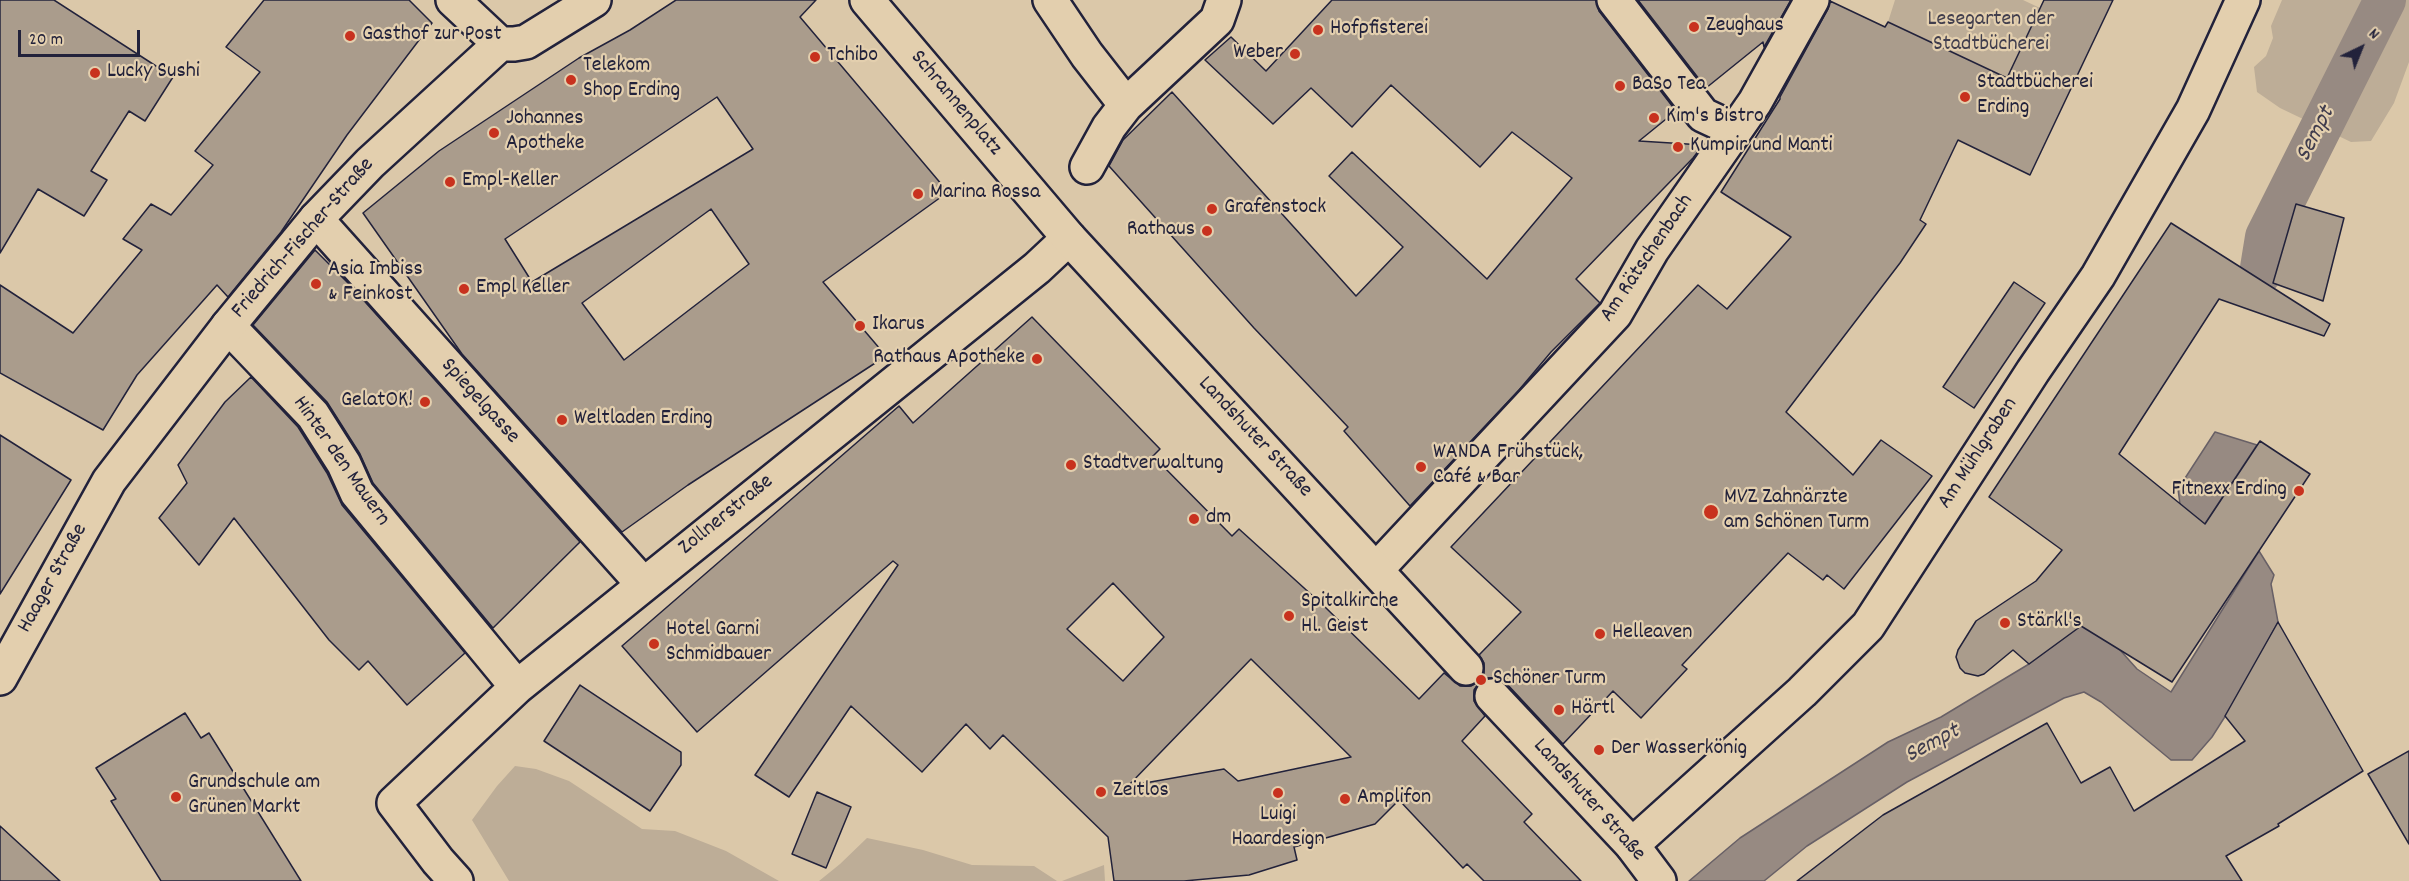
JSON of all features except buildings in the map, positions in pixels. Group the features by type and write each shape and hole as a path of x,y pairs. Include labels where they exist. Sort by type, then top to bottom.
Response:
{"street":[{"path":"453,0 500,44 526,42 594,0"},
{"name":"Schrannenplatz","path":"867,0 1042,207"},
{"path":"1050,0 1087,55 1126,105"},
{"path":"1614,0 1704,115 1735,130"},
{"name":"Am Rätschenbach","path":"1376,570 1615,314 1652,250 1755,102 1812,0"},
{"name":"Am Mühlgraben","path":"1632,845 1802,692 1868,626 2033,371 2098,276 2193,110 2243,0"},
{"path":"1087,167 1109,127 1126,105 1220,10"},
{"name":"Friedrich-Fischer-Straße","path":"109,481 228,326 316,219 370,163 500,44"},
{"name":"Landshuter Straße","path":"1042,207 1466,668"},
{"name":"Spiegelgasse","path":"316,219 643,584"},
{"name":"Zollnerstraße","path":"456,881 393,803 517,687 1037,268 1069,238"},
{"name":"Hinter den Mauern","path":"228,326 313,415 344,464 357,494 517,687"},
{"name":"Haager Straße","path":"0,678 109,481"},
{"name":"Landshuter Straße","path":"1492,696 1632,845 1658,880"}],"green space":[{"name":"Lesegarten der Stadtbücherei","path":"1895,0 2023,0 2040,8 2007,78 1888,22"},
{"path":"2282,0 2409,0 2409,62 2394,103 2371,141 2351,142 2280,108 2257,92 2254,67 2266,56 2273,38 2271,26"},
{"path":"515,766 536,769 569,781 642,829 675,831 726,851 779,881 509,881 472,820"},
{"path":"867,838 923,850 972,865 1034,866 1057,881 819,881"},
{"path":"1104,865 1105,881 1062,881"}],"water":[{"path":"2215,432 2257,445 2177,566 2180,504 2178,489"},
{"path":"2259,551 2274,575 2271,584 2278,622 2240,693 2212,737 2192,760 2171,760 2101,702 2084,692 2064,698 1907,782 1807,846 1764,881 1689,881 1740,838 1888,742 1941,717 2029,664 2082,625 2144,614 2120,650 2137,669 2171,692"}],"waterway":[{"name":"Sempt","path":"2260,274 2266,237 2385,0"}],"place":[{"name":"Zeughaus","path":"1694,27"},
{"name":"Hofpfisterei","path":"1318,30"},
{"name":"Gasthof zur Post","path":"350,36"},
{"name":"Weber","path":"1295,54"},
{"name":"Tchibo","path":"815,57"},
{"name":"Lucky Sushi","path":"95,73"},
{"name":"Telekom Shop Erding","path":"571,80"},
{"name":"BaSo Tea","path":"1620,86"},
{"name":"Stadtbücherei Erding","path":"1965,97"},
{"name":"Kim's Bistro","path":"1654,118"},
{"name":"Johannes Apotheke","path":"494,133"},
{"name":"Kumpir und Manti","path":"1678,147"},
{"name":"Empl-Keller","path":"450,182"},
{"name":"Marina Rossa","path":"918,194"},
{"name":"Grafenstock","path":"1212,209"},
{"name":"Rathaus","path":"1207,231"},
{"name":"Asia Imbiss & Feinkost","path":"316,284"},
{"name":"Empl Keller","path":"464,289"},
{"name":"Ikarus","path":"860,326"},
{"name":"Rathaus Apotheke","path":"1037,359"},
{"name":"GelatOK!","path":"425,402"},
{"name":"Weltladen Erding","path":"562,420"},
{"name":"Stadtverwaltung","path":"1071,465"},
{"name":"WANDA Frühstück, Café & Bar","path":"1421,467"},
{"name":"Fitnexx Erding","path":"2299,491"},
{"name":"MVZ Zahnärzte am Schönen Turm","path":"1711,512"},
{"name":"dm","path":"1194,519"},
{"name":"Spitalkirche Hl. Geist","path":"1289,616"},
{"name":"Stärkl's","path":"2005,623"},
{"name":"Helleaven","path":"1600,634"},
{"name":"Hotel Garni Schmidbauer","path":"654,644"},
{"name":"Schöner Turm","path":"1481,680"},
{"name":"Härtl","path":"1559,710"},
{"name":"Der Wasserkönig","path":"1599,750"},
{"name":"Zeitlos","path":"1101,792"},
{"name":"Luigi Haardesign","path":"1278,793"},
{"name":"Grundschule am Grünen Markt","path":"176,797"},
{"name":"Amplifon","path":"1345,799"}]}
